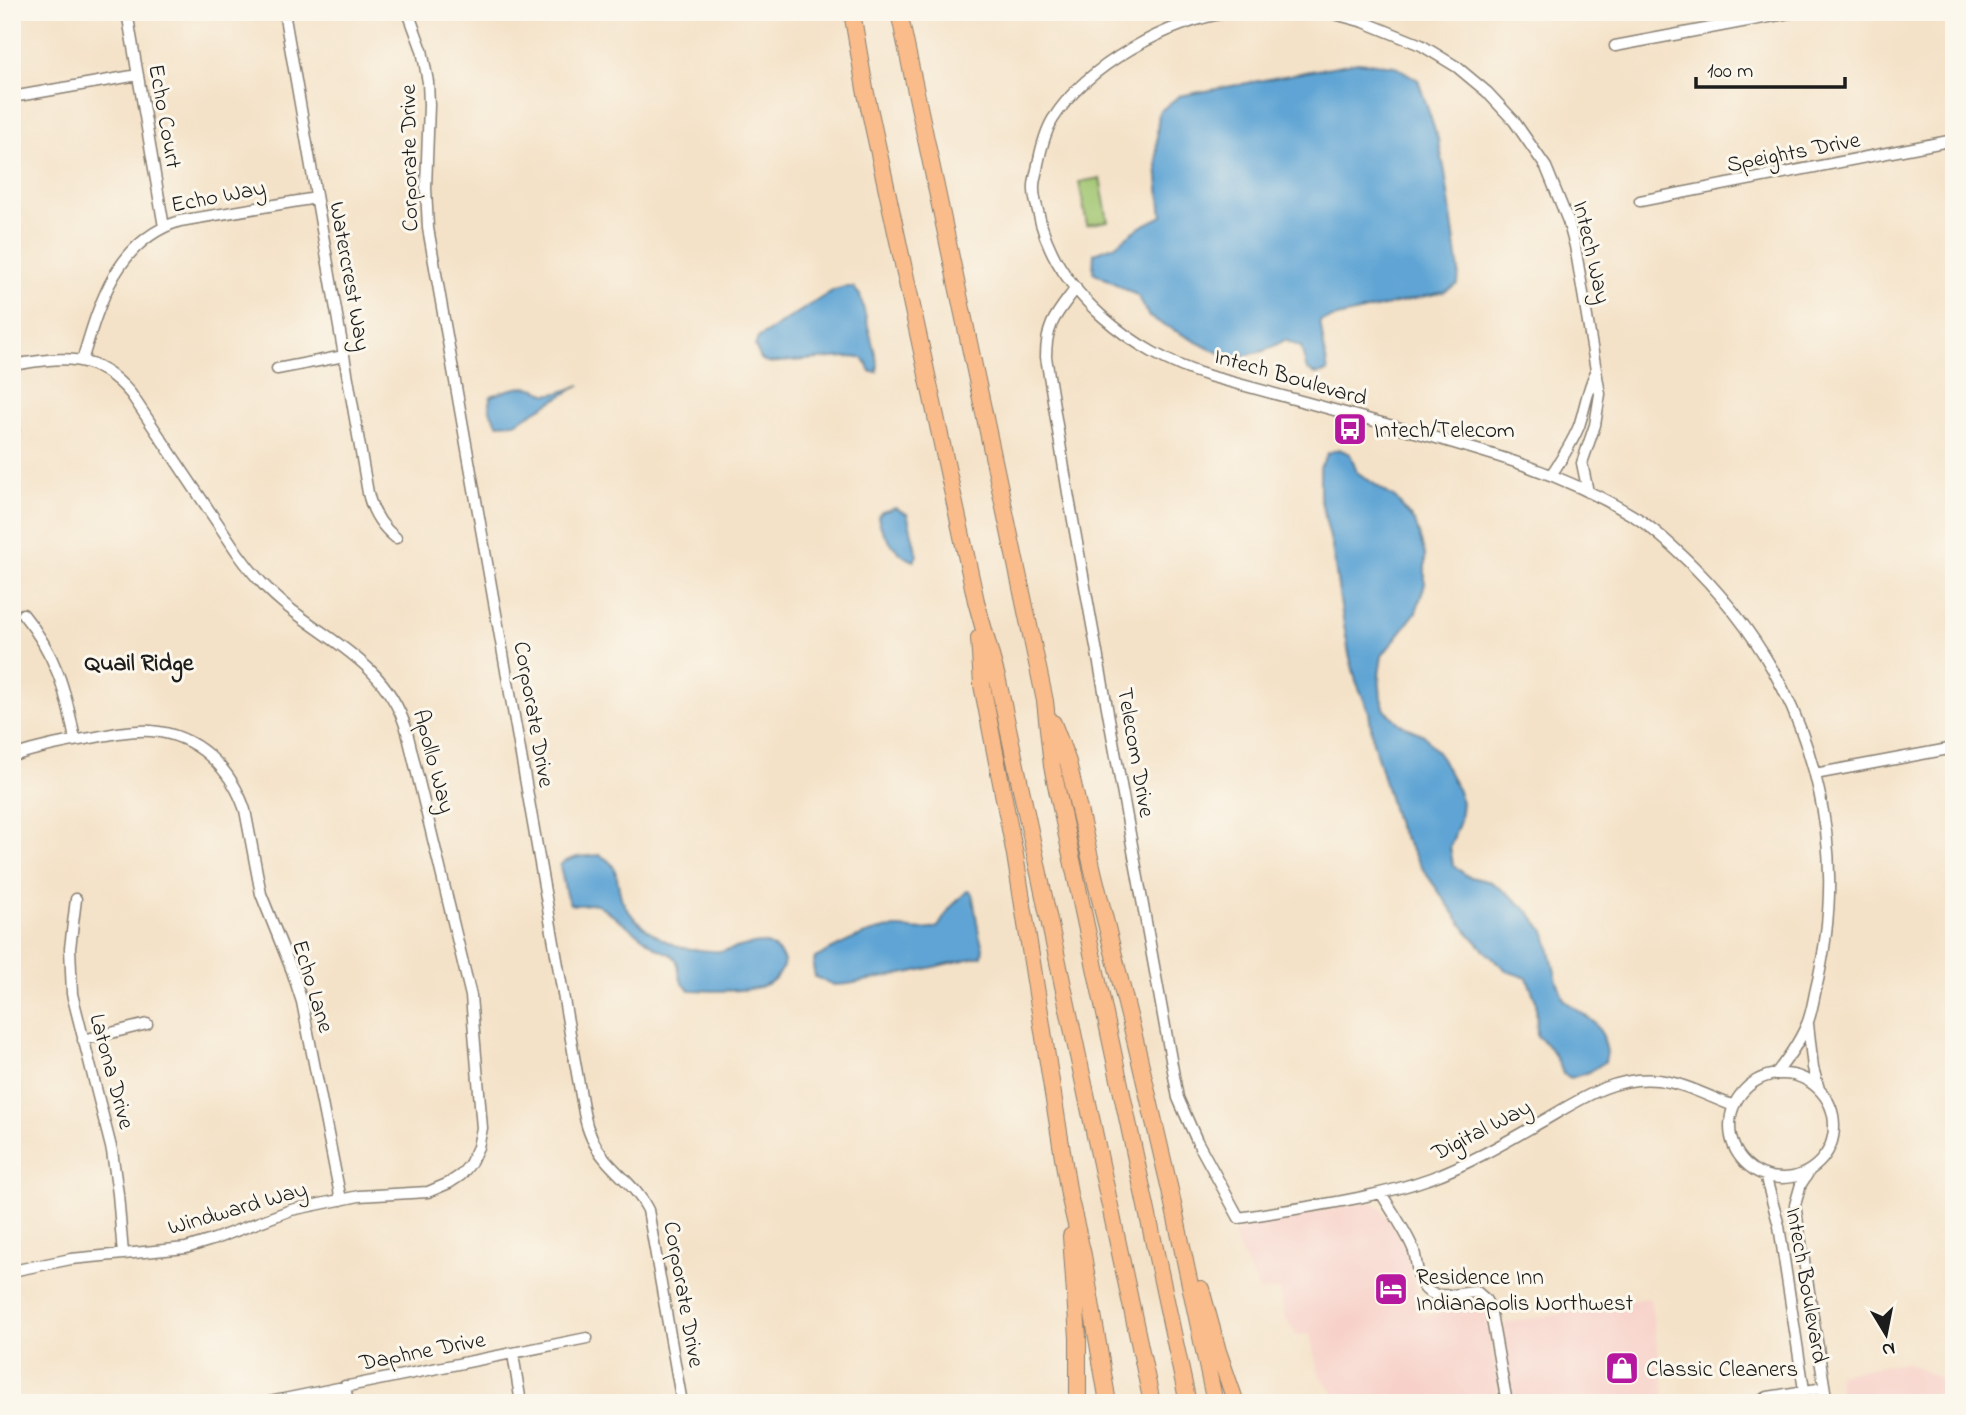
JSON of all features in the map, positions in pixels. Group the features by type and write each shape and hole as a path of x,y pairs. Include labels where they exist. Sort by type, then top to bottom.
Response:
{"highway":[{"path":"852,12 865,89 976,601 998,681 1152,1403"},
{"path":"900,12 1045,701 1052,766 1188,1403"},
{"path":"976,601 982,685 1017,867 1069,1195 1083,1255 1108,1403"},
{"path":"1045,701 1068,762 1170,1190 1215,1403"},
{"path":"1170,1190 1190,1247 1218,1351 1236,1403"},
{"path":"1069,1195 1078,1338 1078,1403"}],"street":[{"name":"Echo Court","path":"127,12 164,227"},
{"name":"Watercrest Way","path":"284,12 370,501 380,522 396,538"},
{"name":"Corporate Drive","path":"408,12 422,50 428,78 428,228 584,1113 600,1153 639,1194 648,1210 682,1403"},
{"name":"Intech Boulevard","path":"1230,12 1167,30 1104,67 1076,92 1053,120 1041,149 1034,189 1040,224 1051,251 1094,309 1148,350 1181,366 1505,457 1551,475 1636,518 1665,540 1700,573 1734,611 1779,678 1797,720 1815,774 1828,845 1829,905 1822,962 1808,1024 1794,1050 1775,1075"},
{"name":"Intech Way","path":"1327,12 1364,22 1421,45 1465,74 1487,92 1514,121 1546,167 1575,246 1600,394 1598,410 1582,463 1588,492"},
{"path":"1615,46 1795,12"},
{"path":"12,97 138,75"},
{"name":"Speights Drive","path":"1640,201 1954,140"},
{"name":"Echo Way","path":"82,361 109,283 135,249 150,236 164,227 180,222 316,198"},
{"name":"Telecom Drive","path":"1076,288 1053,320 1046,338 1046,358 1069,493 1178,1098 1196,1141 1239,1219"},
{"path":"277,369 344,356"},
{"path":"12,365 54,358 82,361"},
{"name":"Apollo Way","path":"82,361 111,375 131,394 239,555 265,587 370,668 390,691 400,709 471,996 482,1128 477,1152 467,1168"},
{"path":"1551,475 1578,429 1590,384 1596,372"},
{"path":"23,614 37,632 59,673 75,740"},
{"name":"Echo Lane","path":"12,756 75,740 131,731 158,732 176,736 192,744 212,757 222,768 236,788 246,817 261,894 302,1002 341,1200"},
{"path":"1815,774 1954,748"},
{"name":"Latona Drive","path":"76,899 70,971 74,1003 112,1151 123,1254"},
{"path":"83,1040 147,1024"},
{"name":"Intech Boulevard","path":"1808,1024 1813,1068 1819,1089"},
{"path":"1788,1074 1800,1077 1819,1089 1831,1110 1834,1120 1833,1133 1827,1153 1810,1170 1777,1178 1756,1171 1745,1163 1734,1146 1730,1126 1734,1106 1749,1086 1761,1078 1788,1074"},
{"name":"Digital Way","path":"1239,1219 1381,1193 1433,1177 1511,1139 1593,1092 1632,1080 1663,1081 1680,1085 1734,1106"},
{"name":"Windward Way","path":"12,1271 71,1259 186,1248 280,1213 371,1195 428,1192 449,1183 467,1168"},
{"name":"Intech Boulevard","path":"1810,1170 1801,1184 1796,1205 1827,1403"},
{"name":"Intech Boulevard","path":"1765,1175 1779,1226 1806,1403"},
{"path":"1381,1193 1413,1250 1418,1275 1426,1289 1431,1294 1440,1295 1477,1292 1490,1307 1507,1403"},
{"name":"Daphne Drive","path":"264,1403 587,1338"},
{"path":"513,1354 521,1403"},
{"path":"345,1386 348,1403"},
{"path":"1755,1403 1769,1397 1824,1388"}],"shaded area":[{"path":"1373,1202 1381,1209 1404,1244 1422,1316 1478,1307 1485,1309 1501,1403 1342,1403 1319,1375 1310,1334 1297,1335 1284,1317 1280,1290 1260,1292 1232,1235 1255,1222"},
{"path":"1650,1299 1666,1403 1515,1403 1502,1328 1505,1323"},
{"path":"1905,1362 1954,1385 1954,1403 1841,1403 1837,1374"}],"green space":[{"path":"1100,178 1108,221 1087,225 1079,182"}],"water":[{"path":"1358,62 1395,66 1418,80 1438,139 1445,172 1459,271 1458,284 1444,292 1320,321 1328,372 1316,374 1307,370 1301,347 1285,340 1264,351 1234,358 1210,349 1149,317 1138,296 1093,272 1094,253 1114,246 1140,227 1162,216 1157,151 1159,112 1179,96"},
{"path":"853,287 860,295 878,365 877,372 871,372 863,358 767,363 761,359 755,346 758,338 834,290"},
{"path":"580,385 515,423 498,424 490,411 491,396 507,390 531,388 550,394"},
{"path":"1339,449 1350,454 1357,472 1396,499 1416,524 1425,555 1425,584 1416,612 1382,656 1379,675 1385,710 1400,724 1424,735 1442,759 1455,784 1462,802 1460,821 1450,847 1453,865 1467,876 1491,882 1511,896 1546,933 1564,1000 1595,1023 1603,1036 1607,1052 1605,1062 1589,1072 1571,1078 1563,1074 1553,1053 1537,1036 1536,1001 1527,978 1507,971 1466,930 1422,868 1397,825 1373,742 1369,712 1356,681 1349,654 1332,546 1320,497 1320,467 1328,453"},
{"path":"895,508 907,514 917,555 914,561 896,549 879,522 878,516 882,512"},
{"path":"599,855 614,868 626,908 655,934 680,947 708,951 723,951 757,943 772,946 784,961 780,973 771,982 746,990 690,990 680,977 674,957 655,947 597,904 570,904 560,866 563,862 577,857"},
{"path":"967,891 971,892 973,897 983,947 982,956 848,984 834,985 815,977 815,958 853,939 884,929 926,930 938,927 950,908"}],"place":[{"name":"Intech/Telecom","path":"1350,429"},
{"name":"Residence Inn Indianapolis Northwest","path":"1391,1289"},
{"name":"Classic Cleaners","path":"1622,1368"}],"district":[{"name":"Quail Ridge","path":"139,662"}]}
